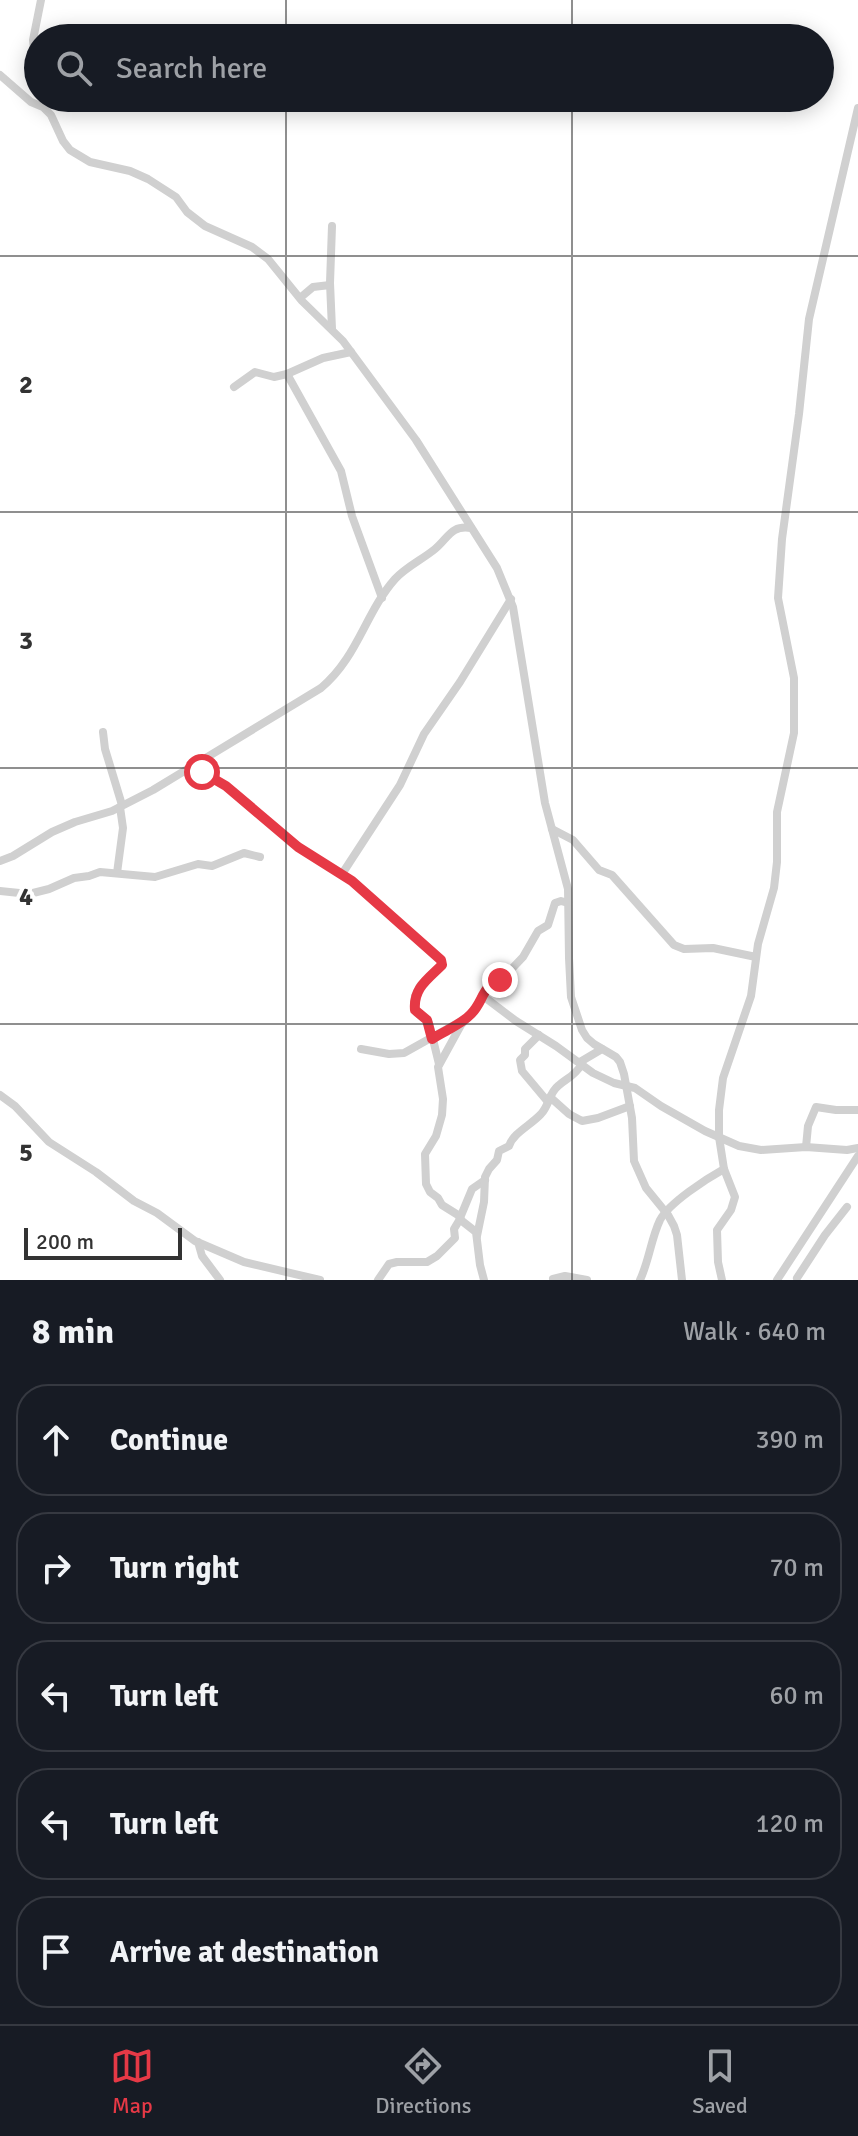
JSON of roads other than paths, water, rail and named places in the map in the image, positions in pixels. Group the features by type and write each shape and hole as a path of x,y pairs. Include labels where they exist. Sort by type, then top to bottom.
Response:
{"street":[{"path":"36,24 41,0"},
{"path":"0,75 24,96"},
{"path":"722,1280 717,1230 731,1210 735,1197 724,1169 719,1137 723,1078 749,1004 759,937 774,888 777,812 794,733 794,678 778,598 782,539 809,319 858,108"},
{"path":"49,112 70,150 90,162 136,172 176,197 187,212 205,226 261,253 343,341 416,440 497,568 511,599 541,782 568,889 571,997 582,1030 594,1044 620,1062 627,1085 634,1134 634,1161 646,1188 671,1220 677,1235 682,1280"},
{"path":"332,226 332,329"},
{"path":"300,298 313,287 330,285"},
{"path":"234,387 255,372 270,378 323,358 351,352"},
{"path":"287,374 341,471 348,504 382,598"},
{"path":"0,861 52,832 100,815 153,790 330,681 351,654 396,577 437,548 456,528 471,528"},
{"path":"342,874 397,790 426,730 511,599"},
{"path":"103,732 121,806 123,828 117,873"},
{"path":"191,766 226,786 298,847 342,874 442,962 420,986 414,1002 415,1010 429,1023 439,1064"},
{"path":"552,829 573,840 599,870 612,875 674,945 684,949 719,948 756,957"},
{"path":"0,891 29,894 100,872 155,877 195,865 212,866 244,853 260,857"},
{"path":"484,1280 474,1230 444,1207 430,1192 425,1178 425,1154 436,1136 442,1115 439,1064 488,986 500,980 523,957 538,931 548,925 555,903 568,903"},
{"path":"483,996 601,1077 635,1088 671,1112 739,1146 761,1150 858,1148"},
{"path":"361,1049 397,1054 408,1052 467,1018"},
{"path":"539,1035 525,1049 520,1066 549,1099 582,1121 630,1106"},
{"path":"477,1237 485,1180 499,1151 509,1146 511,1139 546,1109 557,1086 573,1076 581,1063 602,1049"},
{"path":"0,1095 15,1106 49,1142 198,1242 244,1262 320,1280"},
{"path":"806,1147 808,1126 816,1107 858,1110"},
{"path":"777,1280 858,1156"},
{"path":"640,1280 656,1229 665,1212 724,1169"},
{"path":"378,1280 393,1262 427,1262 437,1256 455,1238 454,1229 472,1189 485,1180"},
{"path":"785,1267 798,1279 825,1235 847,1207"},
{"path":"198,1242 202,1256 220,1280"},
{"path":"545,1280 565,1276 587,1280"}]}
